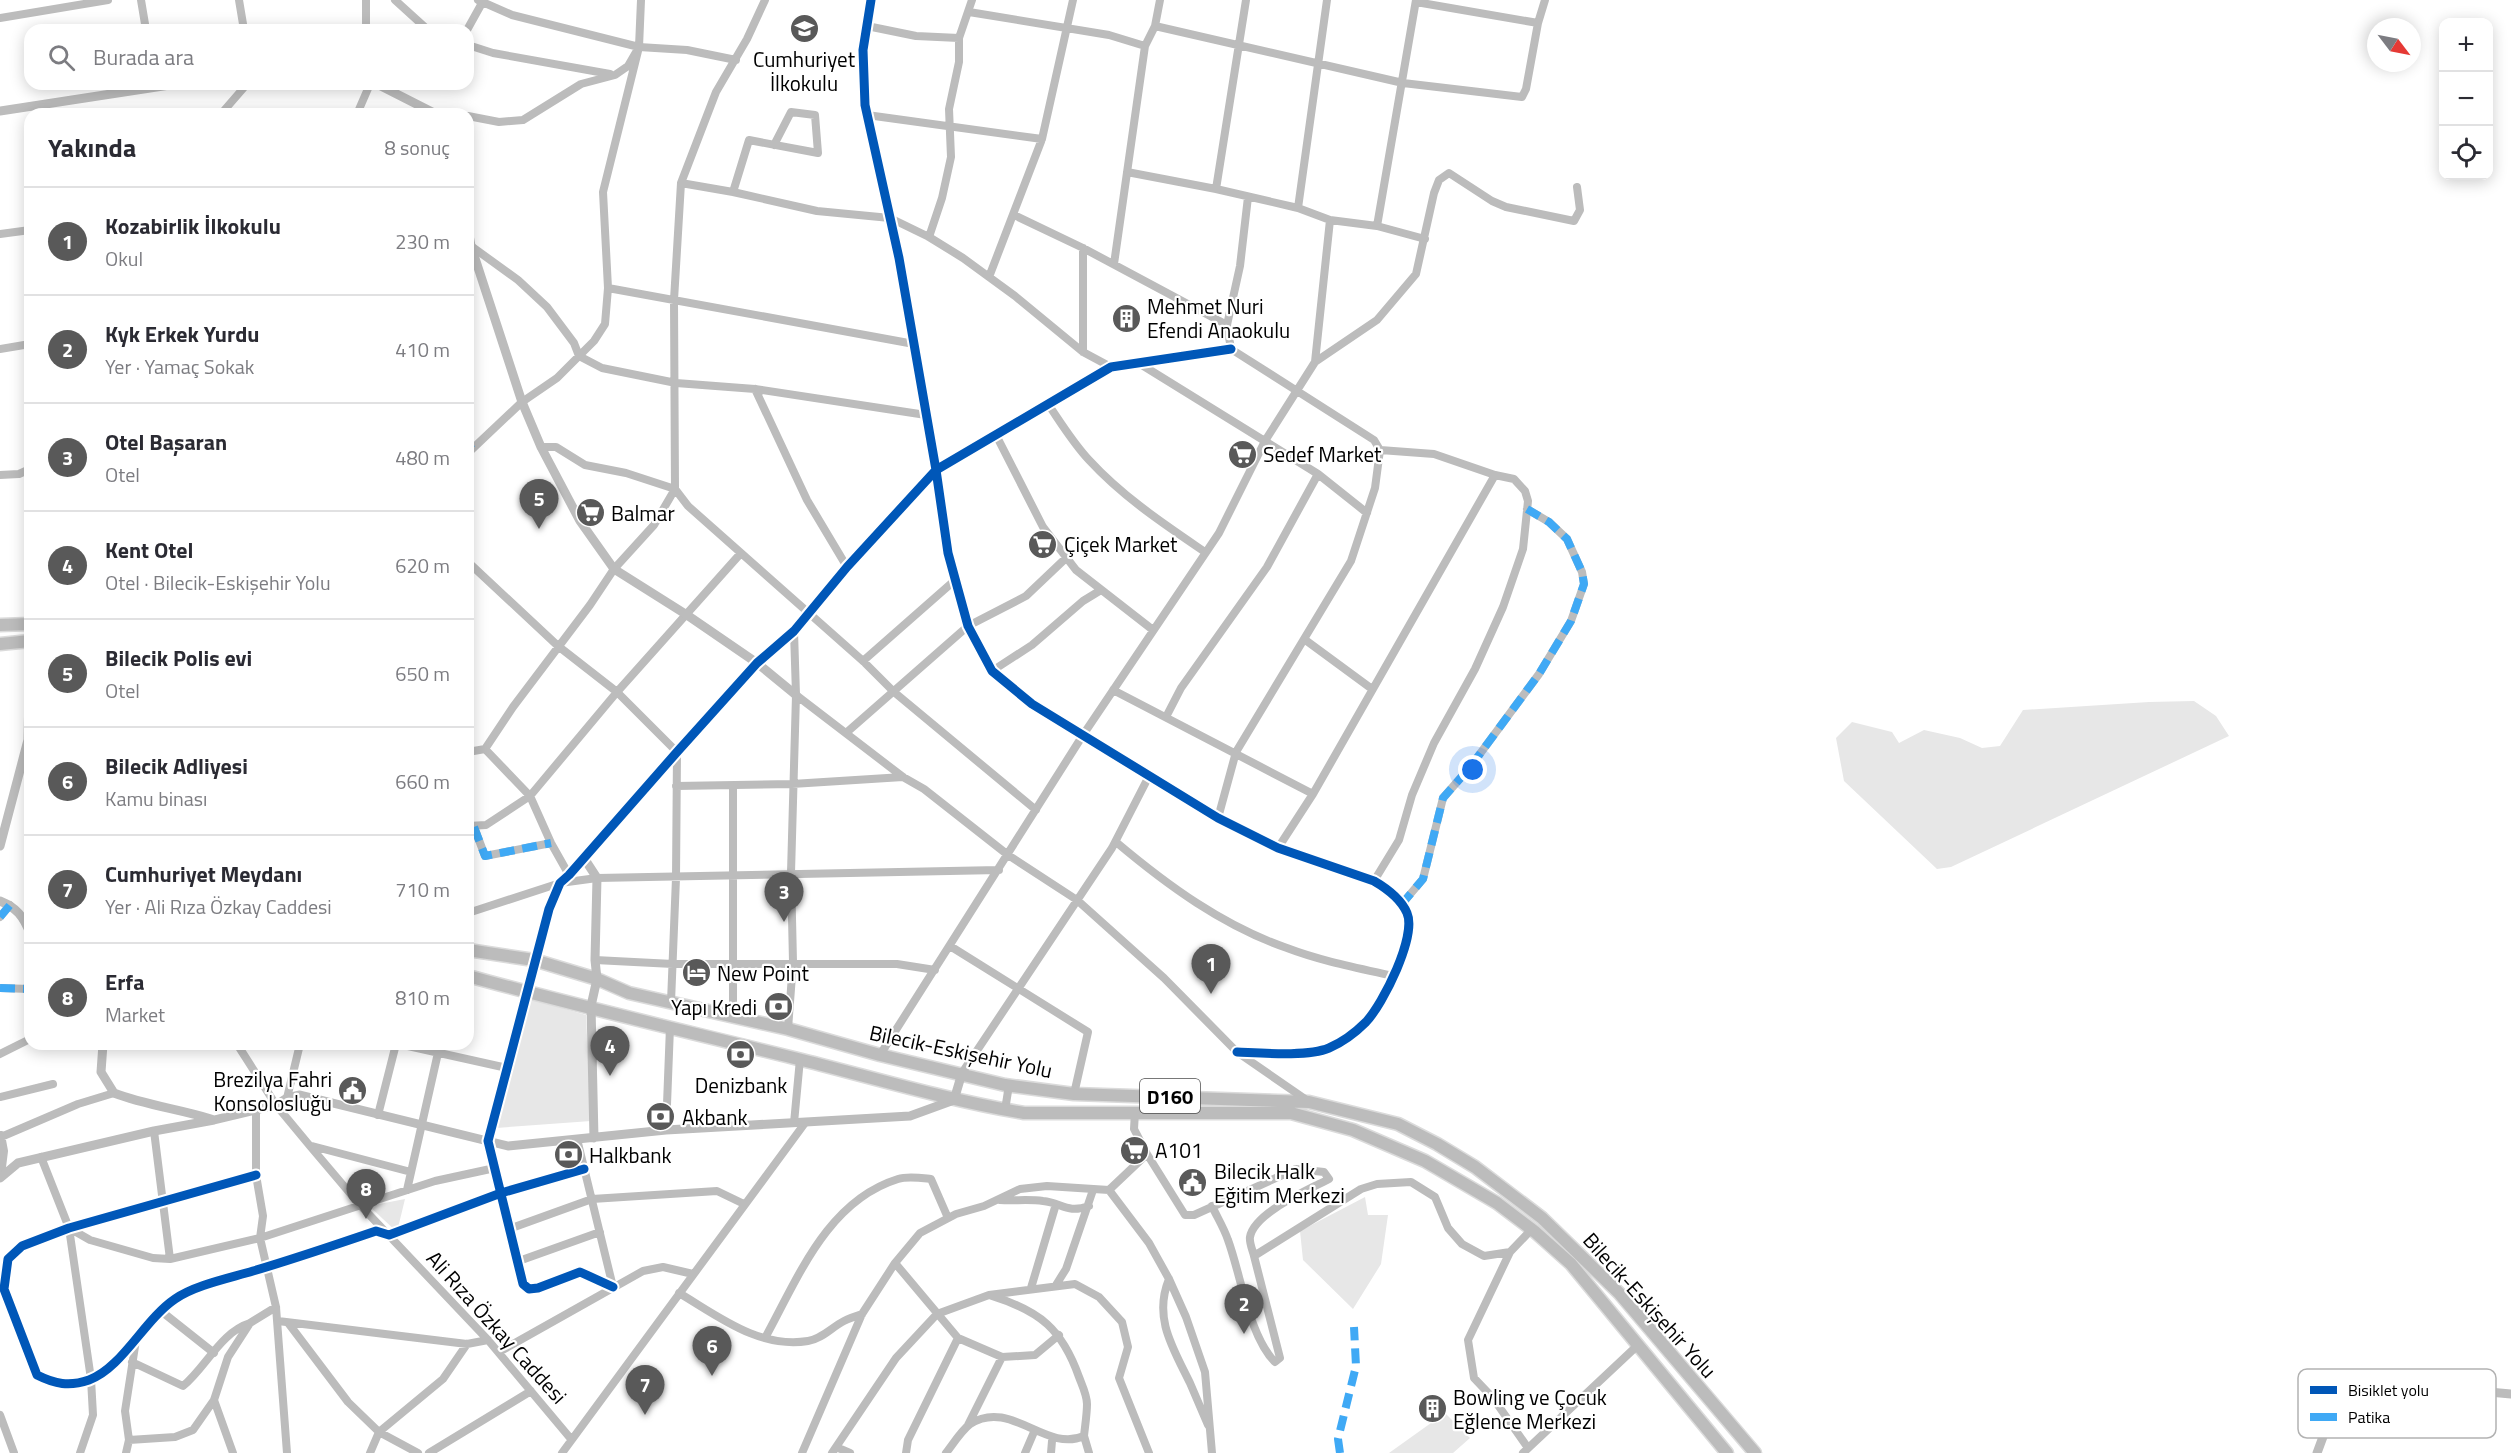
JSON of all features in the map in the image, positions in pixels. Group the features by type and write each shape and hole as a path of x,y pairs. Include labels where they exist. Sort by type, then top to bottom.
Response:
{"main road":[{"path":"0,625 24,624"},
{"path":"0,644 24,643"},
{"name":"Bilecik-Eskişehir Yolu","path":"474,951 534,960 597,979 629,993 788,1029 880,1055 1009,1085 1074,1094 1309,1102 1398,1124 1475,1167 1542,1218 1620,1294 1755,1453"},
{"name":"Bilecik-Eskişehir Yolu","path":"474,978 954,1100 1005,1110 1024,1113 1291,1113 1353,1130 1425,1161 1497,1203 1532,1229 1570,1264 1727,1453"}],"street":[{"path":"50,0 51,9"},
{"path":"0,18 108,0"},
{"path":"141,0 145,24"},
{"path":"239,0 243,24"},
{"path":"366,0 366,24"},
{"path":"395,0 421,24"},
{"path":"474,445 522,402 557,378 594,341 605,324 608,288 603,192 639,47 641,0"},
{"path":"474,751 485,749 614,569 654,525 675,489 674,300 681,183 716,92 765,0"},
{"path":"871,0 863,50 867,115 890,218 914,344 954,581 968,626 992,671 1032,704 1218,818 1278,848 1374,881 1388,889 1407,913 1408,938 1394,976 1368,1020 1350,1037 1326,1049 1280,1054 1237,1052"},
{"path":"929,237 942,198 951,157 949,109 959,62 959,38 972,0"},
{"path":"989,276 1042,139 1073,0"},
{"path":"1114,264 1145,46 1155,26 1160,0"},
{"path":"1216,189 1246,0"},
{"path":"1298,208 1327,0"},
{"path":"1155,26 1403,83 1522,97 1526,88 1538,23 1545,0"},
{"path":"470,24 481,1 512,15 639,47 687,50 735,60"},
{"path":"1377,226 1416,1 1538,23"},
{"path":"969,12 1109,35 1145,46"},
{"path":"867,26 916,36 959,38"},
{"path":"474,47 493,53 615,75"},
{"path":"474,117 499,122 523,120 581,84 615,75 628,66 639,47"},
{"path":"0,111 131,90"},
{"path":"226,108 242,90"},
{"path":"360,108 367,90"},
{"path":"389,90 426,108"},
{"path":"734,192 749,140 774,145 818,153 815,115 790,112 774,145"},
{"path":"867,115 1042,139"},
{"path":"1127,172 1248,196 1298,208 1330,220 1377,226 1425,239"},
{"path":"880,1055 1083,735 1219,533 1266,441 1315,362 1377,320 1416,274 1439,180 1449,173 1492,201 1506,207 1574,221 1580,210 1577,187"},
{"path":"681,183 734,192 817,211 890,218 929,237 989,276 1083,351 1111,367"},
{"path":"1231,349 1227,325 1240,266 1248,196"},
{"path":"1014,215 1114,264 1227,325"},
{"path":"1315,362 1330,220"},
{"path":"0,234 24,231"},
{"path":"474,248 518,280 547,307 574,343 579,356 602,368 676,383 755,389 926,415"},
{"path":"1083,248 1083,351"},
{"path":"474,255 522,402 541,447 580,521 614,569 757,663 903,777 924,789 1008,855 1077,900 1164,978 1237,1052 1309,1102"},
{"path":"608,288 914,344"},
{"path":"0,350 24,345"},
{"path":"613,1287 580,1272 538,1288 529,1289 523,1284 488,1141 534,960 549,909 560,883 757,663 794,631 847,567 936,470 1111,367 1231,349 1374,440 1380,450 1375,488 1351,561 1236,752 1218,818"},
{"path":"1137,362 1318,474 1367,513"},
{"path":"755,389 807,500 847,567"},
{"path":"1048,404 1081,451 1113,484 1144,510 1205,552"},
{"path":"996,435 1043,527 1066,558 1076,570 1154,630"},
{"path":"541,447 556,447 585,465 626,473 675,489 688,506 863,661 894,692 1036,810"},
{"path":"1374,881 1399,840 1412,795 1434,743 1475,669 1503,607 1522,549 1528,501 1525,491 1514,479 1434,454 1380,450"},
{"path":"19,474 24,472"},
{"path":"1166,717 1181,688 1267,567 1318,474"},
{"path":"0,475 24,475"},
{"path":"1278,848 1313,794 1496,475"},
{"path":"1401,905 1423,879 1443,798 1471,766 1539,674 1571,621 1584,584 1582,572 1567,539 1549,522 1527,509"},
{"path":"474,827 486,825 530,796 617,692 741,553"},
{"path":"846,733 968,626 1026,596 1066,558"},
{"path":"474,568 558,646 617,692 677,752 676,878 671,1002"},
{"path":"863,661 954,581"},
{"path":"992,671 1032,645 1083,602 1101,590"},
{"path":"788,1029 793,962 791,873 796,695 794,631"},
{"path":"1304,639 1372,689"},
{"path":"1113,690 1313,794"},
{"path":"485,749 530,796 550,843 569,875"},
{"path":"0,846 24,755"},
{"path":"1,1176 18,1162 213,1120 276,1105 286,1098 300,1095 508,1146 666,1130 910,1116 954,1100 962,1073 1116,842 1149,776"},
{"path":"676,786 792,784 903,777"},
{"path":"733,786 733,1016"},
{"path":"474,833 485,856 550,843"},
{"path":"1116,842 1156,876 1212,913 1253,933 1286,948 1394,976"},
{"path":"584,858 597,878 595,960 597,979 591,1006 594,1138"},
{"path":"474,911 560,883 597,878 999,870"},
{"path":"0,901 16,908 24,918"},
{"path":"0,917 9,905"},
{"path":"950,946 1088,1032 1074,1094"},
{"path":"595,960 673,964 793,962 897,964 935,970"},
{"path":"0,988 24,989"},
{"path":"666,1130 670,1027"},
{"path":"0,1054 24,1042"},
{"path":"103,1050 101,1072 114,1093 134,1101 177,1109 213,1120"},
{"name":"Ali Rıza Özkay Caddesi","path":"241,1050 276,1105 360,1205 488,1340 571,1439"},
{"path":"286,1098 298,1050"},
{"path":"378,1115 395,1050"},
{"path":"421,1050 507,1068"},
{"path":"407,1190 438,1050"},
{"path":"794,1124 800,1059"},
{"path":"0,1097 53,1084"},
{"path":"1005,1110 1009,1085"},
{"path":"1,1176 4,1151 1,1135 78,1104 114,1093"},
{"path":"256,1109 256,1174 263,1216 260,1238 278,1321 286,1453"},
{"path":"1135,1112 1134,1129 1185,1215 1194,1215 1212,1206 1296,1169 1324,1172 1329,1179 1278,1207 1257,1222 1250,1238 1280,1358 1275,1362 1267,1354 1248,1308 1228,1239 1212,1206"},
{"path":"562,1453 805,1123"},
{"path":"154,1131 170,1259"},
{"path":"577,1139 613,1287"},
{"path":"310,1146 411,1172"},
{"path":"802,1453 862,1314 895,1263 920,1233 948,1218 999,1200 1020,1189 1047,1186 1109,1190 1147,1154"},
{"path":"41,1157 69,1228 91,1379 93,1415 80,1453"},
{"path":"69,1228 90,1240 153,1258 170,1259 260,1238 435,1181 495,1168"},
{"path":"256,1174 69,1228 22,1246 8,1259 4,1289 37,1375 51,1382 68,1385 91,1379 118,1361 137,1335 177,1298 212,1284 376,1232 389,1235 501,1193 584,1169"},
{"path":"765,1338 821,1238 842,1212 870,1192 900,1178 931,1179 948,1218"},
{"path":"1254,1256 1361,1189 1411,1182 1435,1197 1448,1228 1462,1244 1484,1256 1510,1252"},
{"path":"1056,1285 1066,1269 1093,1190"},
{"path":"1109,1190 1149,1243 1186,1317 1204,1372 1212,1453"},
{"path":"509,1229 592,1199 717,1191 744,1204"},
{"path":"999,1200 1042,1201 1065,1209 1077,1210 1089,1206"},
{"path":"1030,1288 1056,1204"},
{"path":"1532,1229 1510,1252 1468,1340 1474,1378 1493,1398 1526,1450 1638,1345"},
{"path":"516,1262 600,1233"},
{"path":"895,1263 958,1338 1002,1357 1035,1355 1059,1335"},
{"path":"498,1352 643,1272 663,1267 693,1274"},
{"path":"1169,1279 1163,1294 1162,1321 1170,1344 1211,1432"},
{"path":"850,1453 834,1450 896,1358 937,1314 989,1295 1075,1284 1099,1297 1122,1322 1128,1347 1119,1378 1149,1453"},
{"path":"679,1293 746,1333 779,1342 809,1341 862,1314"},
{"path":"989,1295 1019,1304 1039,1317 1059,1335 1073,1360 1087,1402 1084,1436 1089,1453"},
{"path":"132,1362 183,1386 238,1326 250,1323 276,1307"},
{"path":"161,1311 214,1353"},
{"path":"278,1321 467,1344 488,1340"},
{"path":"129,1440 175,1437 193,1430 214,1400 228,1357 250,1323"},
{"path":"289,1324 348,1402 379,1432 418,1453"},
{"path":"126,1453 129,1440 125,1411 137,1335"},
{"path":"906,1453 908,1440 958,1338"},
{"path":"370,1453 379,1432 443,1379 467,1344"},
{"path":"946,1453 968,1425 1002,1357"},
{"path":"429,1453 531,1391"},
{"path":"2496,1393 2511,1394"},
{"path":"214,1400 233,1453"},
{"path":"0,1415 14,1453"},
{"path":"968,1425 983,1418 1010,1419 1052,1441 1073,1443 1084,1436"},
{"path":"1025,1453 1035,1432"},
{"path":"2317,1453 2323,1438"},
{"path":"1051,1453 1052,1441"}],"shaded area":[{"path":"2194,701 2216,716 2229,736 1951,867 1937,869 1844,781 1836,738 1852,722 1892,732 1899,743 1924,730 1960,738 1982,748 2000,746 2023,710"},
{"path":"527,998 586,1015 591,1121 496,1128"},
{"path":"1365,1197 1368,1215 1388,1215 1381,1264 1353,1309 1303,1260 1300,1231"},
{"path":"405,1199 397,1232 369,1206"},
{"path":"1445,1413 1470,1438 1453,1453 1389,1453"}],"marked path":[{"path":"1401,905 1423,879 1443,798 1471,766 1539,674 1571,621 1584,584 1582,572 1567,539 1549,522 1527,509"},
{"path":"474,827 485,856 551,843"},
{"path":"0,917 10,905"},
{"path":"0,988 24,989"},
{"path":"1340,1453 1338,1439 1356,1366 1354,1327"}],"cycle path":[{"path":"871,0 863,50 865,105 899,258 948,553 968,626 992,671 1032,704 1218,818 1278,848 1374,881 1397,899 1407,913 1409,924 1407,937 1397,969 1373,1013 1353,1033 1329,1048 1309,1053 1237,1052"},
{"path":"613,1287 580,1272 538,1288 529,1289 523,1284 488,1141 549,909 560,883 757,663 794,631 847,567 936,470 1111,367 1231,349"},
{"path":"256,1175 69,1228 22,1246 8,1259 4,1289 37,1375 50,1381 69,1384 89,1380 101,1374 123,1355 164,1308 183,1294 202,1286 284,1262 376,1231 389,1235 501,1193 584,1169"}],"place":[{"name":"Cumhuriyet İlkokulu","path":"804,28"},
{"name":"Mehmet Nuri Efendi Anaokulu","path":"1126,318"},
{"name":"Sedef Market","path":"1242,454"},
{"name":"Balmar","path":"590,513"},
{"name":"Bilecik Polis evi","path":"539,529"},
{"name":"Çiçek Market","path":"1043,544"},
{"name":"Otel Başaran","path":"784,922"},
{"name":"New Point","path":"696,973"},
{"name":"Kozabirlik İlkokulu","path":"1211,994"},
{"name":"Yapı Kredi","path":"778,1007"},
{"name":"Denizbank","path":"741,1054"},
{"name":"Kent Otel","path":"610,1076"},
{"name":"Brezilya Fahri Konsolosluğu","path":"353,1091"},
{"name":"Akbank","path":"661,1117"},
{"name":"A101","path":"1134,1150"},
{"name":"Halkbank","path":"568,1155"},
{"name":"Bilecik Halk Eğitim Merkezi","path":"1193,1183"},
{"name":"Erfa","path":"366,1219"},
{"name":"Kyk Erkek Yurdu","path":"1244,1334"},
{"name":"Bilecik Adliyesi","path":"712,1376"},
{"name":"Bowling ve Çocuk Eğlence Merkezi","path":"1432,1409"},
{"name":"Cumhuriyet Meydanı","path":"645,1415"}]}
